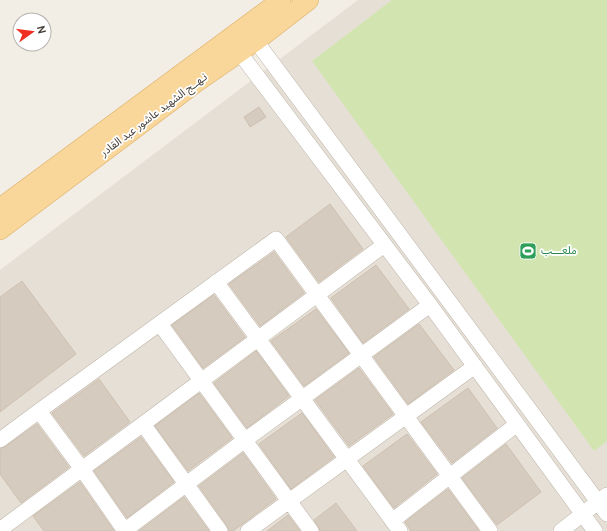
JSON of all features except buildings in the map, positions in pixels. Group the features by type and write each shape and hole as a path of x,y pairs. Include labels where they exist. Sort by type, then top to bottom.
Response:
{"main road":[{"name":"نـهــج الشهيد عاشور عبد القادر","path":"250,34 281,0"},
{"name":"نـهــج الشهيد عاشور عبد القادر","path":"0,208 250,34 309,0"},
{"name":"نـهــج الشهيد عاشور عبد القادر","path":"0,230 197,82 234,45"}],"street":[{"path":"250,34 602,498 607,514"},
{"path":"234,45 430,305 594,530"},
{"path":"0,440 276,239 490,531"},
{"path":"4,526 82,470 384,245"},
{"path":"216,282 396,526 449,476 517,424"},
{"path":"39,412 125,531 245,440 430,305"},
{"path":"160,324 311,531"},
{"path":"248,531 475,366"},
{"path":"143,424 220,531"},
{"path":"564,529 602,498"},
{"path":"564,529 594,530 607,519"}],"shaded area":[{"path":"358,0 607,0 607,531 0,531 0,270"}],"green space":[{"name":"ملعـــب","path":"392,0 607,0 607,441 594,451 312,61"}],"place":[{"name":"ملعـــب","path":"528,251"}]}
